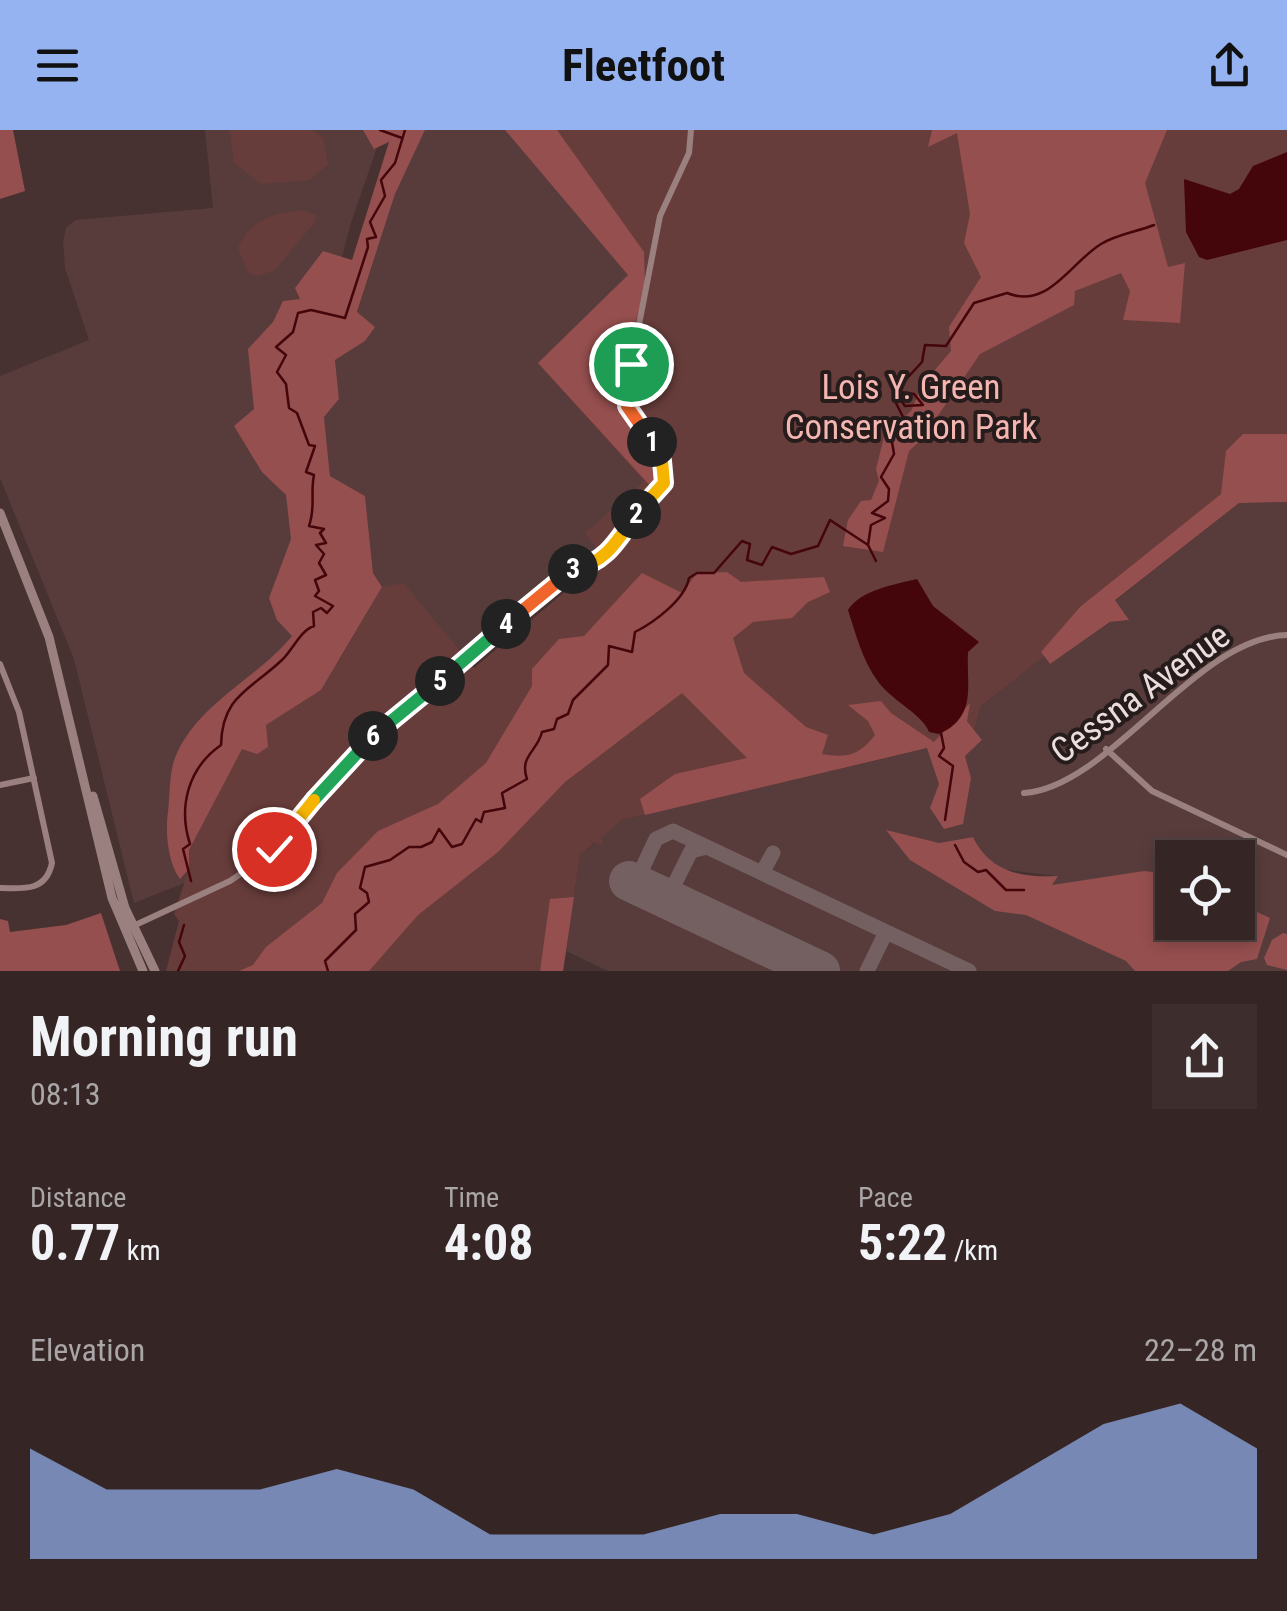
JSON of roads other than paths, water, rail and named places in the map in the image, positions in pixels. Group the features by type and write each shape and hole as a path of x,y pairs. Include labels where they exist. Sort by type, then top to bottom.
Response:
{"main road":[{"path":"0,513 4,535 49,637 128,929 144,971"},
{"path":"128,929 155,971"}],"street":[{"path":"128,929 230,881 261,860 352,755 574,568 588,566 604,556 664,483 658,450 625,397 660,216 689,153 691,130"},
{"name":"Cessna Avenue","path":"1024,793 1041,792 1058,784 1227,655 1257,639 1287,635"},
{"path":"0,664 19,712 52,863 50,874 31,888 0,888"},
{"path":"1106,749 1152,790 1287,855"},
{"path":"0,786 34,778"}],"waterway":[{"path":"380,130 402,138"},
{"path":"191,881 183,849 190,844 185,816 194,777 221,745 227,715 240,695 314,626 313,612 321,608 327,613 333,606 315,596 319,591 315,580 326,575 319,563 324,554 316,545 326,543 320,533 324,529 309,526 314,475 306,472 315,446 309,445 297,413 289,408 286,384 277,372 286,355 276,347 293,332 298,313 311,310 345,318 368,247 367,239 376,237 370,222 385,196 381,180 395,163 405,130"},
{"path":"328,971 325,961 356,930 355,914 369,902 367,893 360,888 365,867 390,860 409,847 432,842 439,829 452,847 462,844 476,819 481,822 484,812 505,808 502,793 527,779 525,765 542,732 554,729 557,719 568,714 573,700 608,665 609,646 632,652 635,632 675,602 689,578 697,573 714,573 742,541 750,544 747,560 762,565 772,547 791,554 818,546 830,520 868,545 871,525 885,518 872,513 888,501 889,489 881,477 894,454 890,430 905,421 896,403 900,399 905,406 923,405 914,394 900,392 899,387 922,362 925,345 946,346 974,303 1007,293 1022,297 1047,290 1101,244 1154,225"},
{"path":"868,545 876,561"},
{"path":"941,733 944,748 939,756 953,766 945,820"},
{"path":"955,845 964,862 978,872 986,870 1006,890 1024,890"},
{"path":"178,971 185,956 179,942 184,925"}],"park label":[{"name":"Lois Y. Green Conservation Park","path":"911,407"}]}
